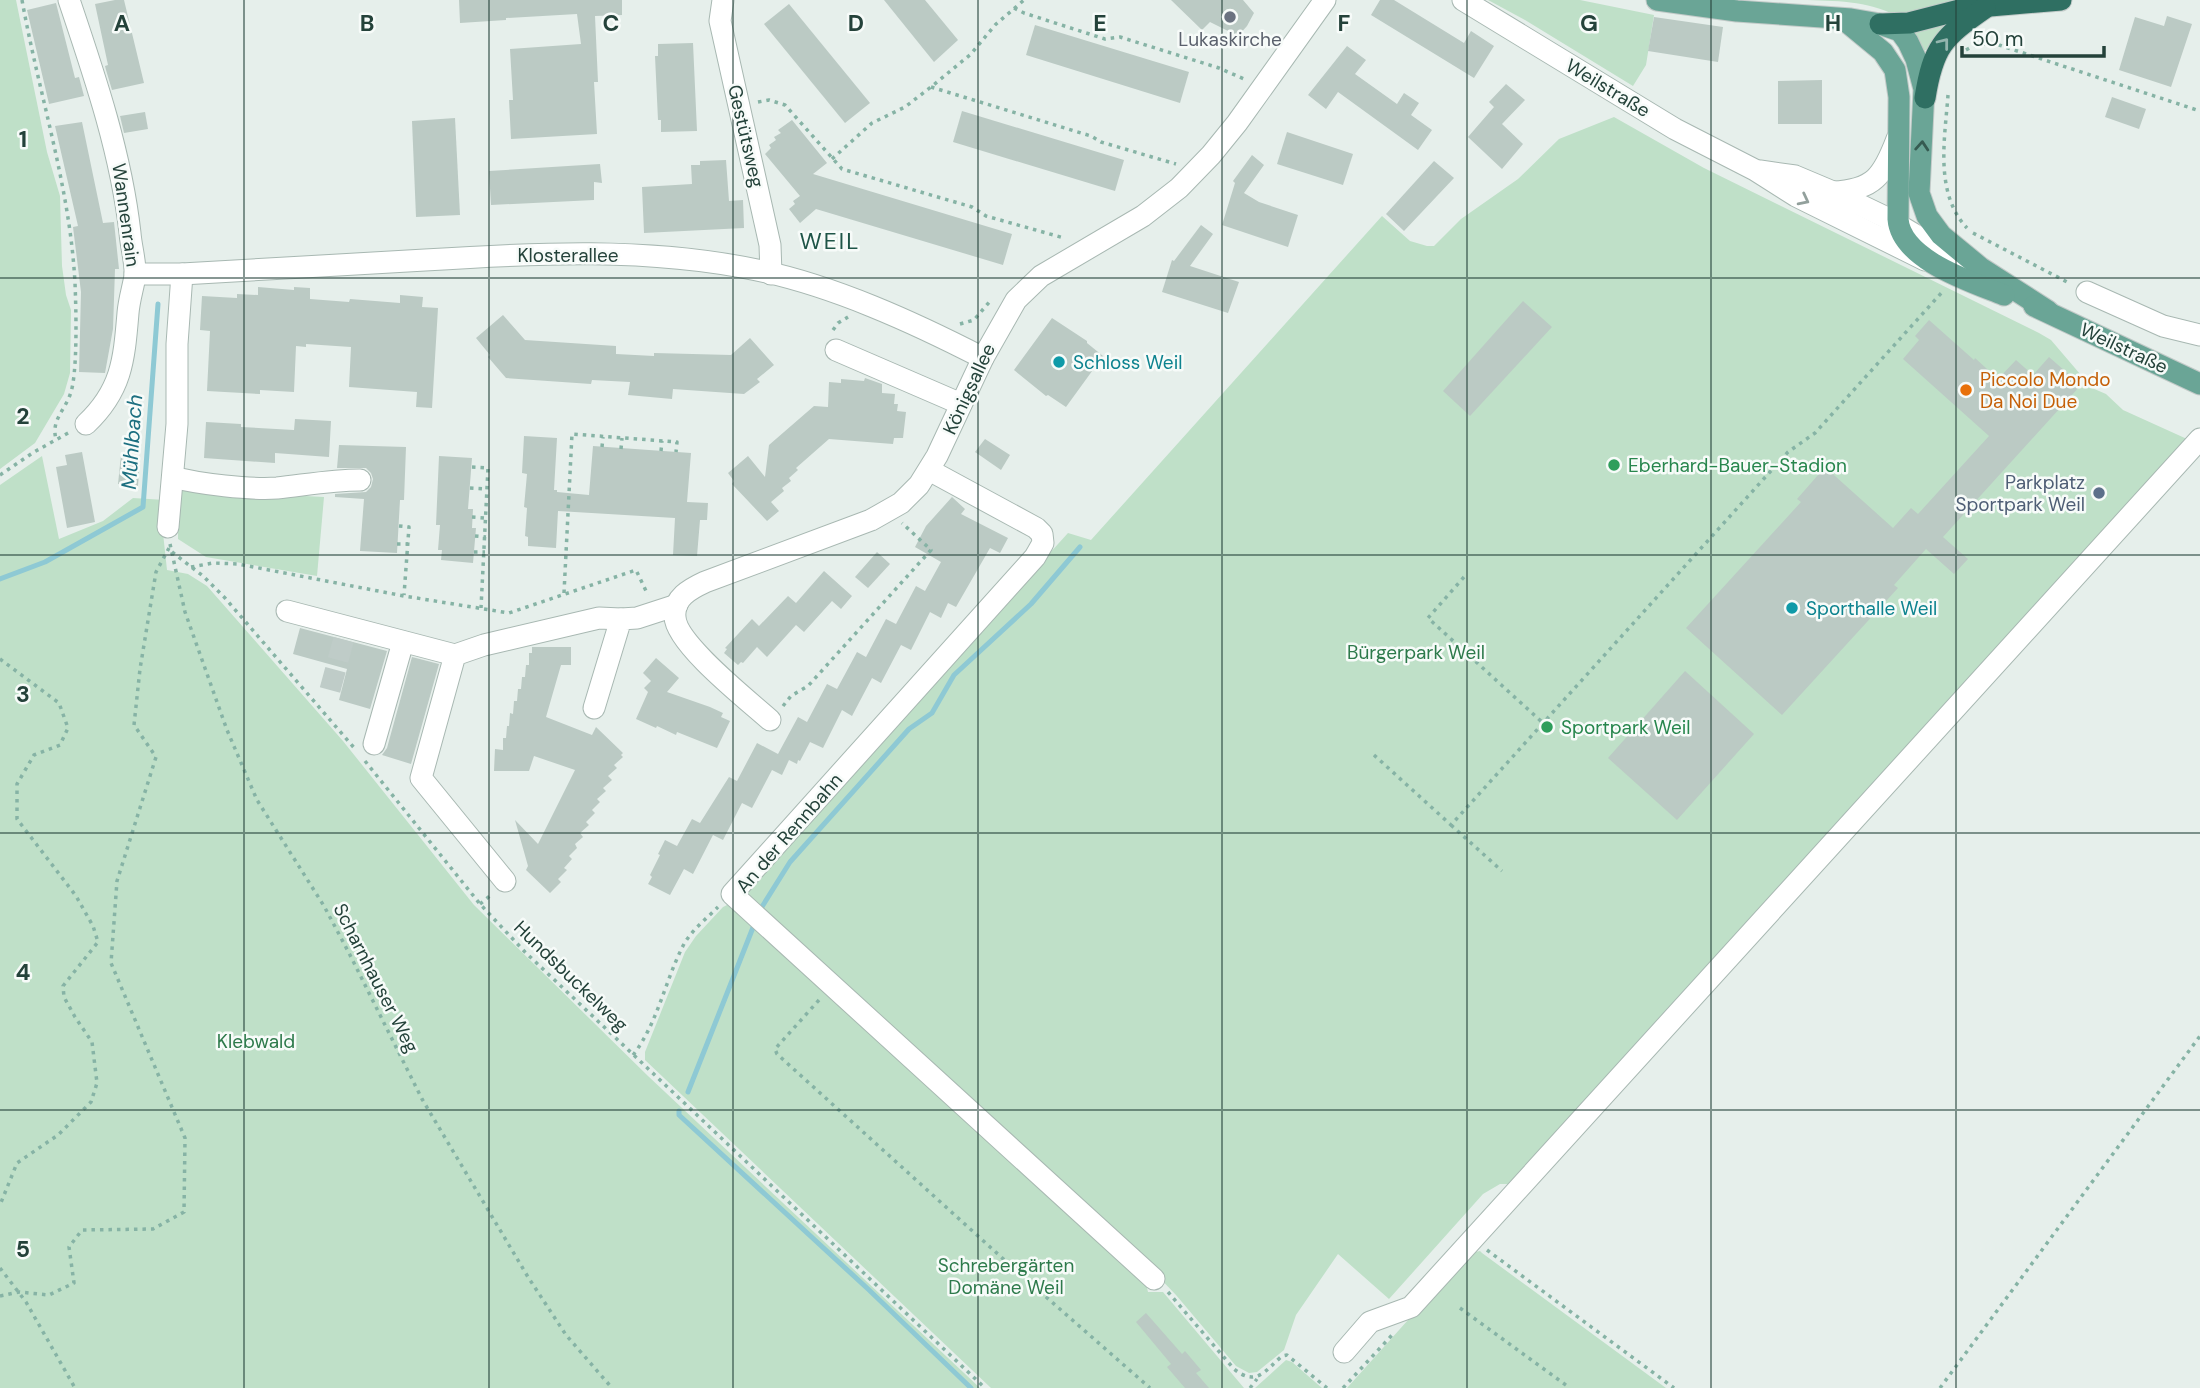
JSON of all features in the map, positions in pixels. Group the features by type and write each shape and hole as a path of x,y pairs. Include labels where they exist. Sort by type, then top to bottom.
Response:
{"highway":[{"path":"1880,24 1909,23 1959,9 1988,5 2061,0"},
{"path":"1925,98 1931,65 1940,47 1953,32 1988,5"}],"main road":[{"path":"1657,0 1737,11 1842,18 1895,29 1908,42 1923,79 1925,98 1919,193 1924,211 1936,229 1981,268"},
{"path":"1842,18 1883,52 1895,70 1899,97 1898,226 1916,251 1930,263"},
{"name":"Weilstraße","path":"1930,263 2048,311 2200,384"},
{"name":"Weilstraße","path":"1981,268 2048,311"}],"street":[{"name":"Wannenrain","path":"69,0 117,155 135,274 121,371 107,402 86,424"},
{"name":"Gestütsweg","path":"723,0 720,21 770,245 771,274"},
{"name":"Königsallee","path":"677,605 686,592 705,582 871,520 891,510 911,494 929,470 1010,308 1031,284 1058,264 1156,208 1184,166 1231,131 1252,85 1325,0"},
{"name":"Weilstraße","path":"1464,0 1675,129 1930,263"},
{"path":"1833,192 1853,190 1871,183 1885,168 1897,139"},
{"name":"Weilstraße","path":"1755,170 1795,176 1833,192 1947,254 1981,268"},
{"path":"1856,226 1898,226 1906,223 1912,215 1919,193"},
{"name":"Klosterallee","path":"135,274 182,274 563,253 684,258 771,274 860,302 983,358"},
{"path":"169,536 177,424 177,344 182,274"},
{"path":"2087,292 2163,326 2200,335"},
{"path":"836,350 961,404"},
{"path":"1345,1352 1370,1322 1408,1308 1473,1240 2200,439"},
{"name":"An der Rennbahn","path":"929,470 1036,528 1043,539 1041,547 1035,557 732,894 1154,1279"},
{"path":"173,477 192,482 268,488 360,480"},
{"path":"287,611 455,655 484,645 599,618 637,618 677,605"},
{"path":"677,605 674,618 681,633 711,668 770,720"},
{"path":"594,708 621,619"},
{"path":"374,744 403,642"},
{"path":"455,655 421,778 505,881"}],"path":[{"path":"22,0 32,58 64,191 75,281 74,377 70,395 54,426 56,439"},
{"path":"832,159 872,123 905,107 971,54 995,25 1024,0"},
{"path":"1014,8 1105,39 1120,37 1219,68 1252,85"},
{"path":"1962,54 1977,44 1999,45 2200,111"},
{"path":"1238,88 1252,85"},
{"path":"1949,85 1945,178 1955,215 1971,232 1984,240 2087,292"},
{"path":"931,87 1184,166"},
{"path":"740,107 769,100 785,105 842,169 972,207 986,216 1064,239"},
{"path":"1169,172 1184,166"},
{"path":"1054,245 1073,233"},
{"path":"1451,825 1788,452 1815,433 1957,276"},
{"path":"956,323 974,320 995,295"},
{"path":"836,350 830,344 833,331 838,323 853,313 860,302"},
{"path":"0,475 56,439 86,424"},
{"path":"564,593 572,434 677,442 676,452"},
{"path":"602,447 603,437"},
{"path":"621,449 622,438"},
{"path":"662,441 662,451"},
{"path":"472,467 488,468 481,608"},
{"path":"470,488 487,489"},
{"path":"770,720 792,696 808,686 931,550 891,510"},
{"path":"472,517 485,518"},
{"path":"399,526 409,527 404,596"},
{"path":"0,1296 19,1292 49,1295 74,1283 69,1247 82,1230 153,1229 184,1212 185,1138 111,963 117,881 156,757 134,725 139,669 156,572 169,536"},
{"path":"475,536 486,537"},
{"path":"397,544 408,544"},
{"path":"474,551 485,552"},
{"name":"Hundsbuckelweg","path":"172,552 225,598 282,662 480,904 525,952 985,1388"},
{"name":"Scharnhauser Weg","path":"172,552 177,581 190,624 227,730 257,800 324,906 422,1100 528,1277 566,1335 612,1388"},
{"path":"191,567 214,563 238,564 509,613 636,570 655,612"},
{"path":"1464,577 1428,618 1543,723"},
{"path":"0,659 59,703 68,728 60,746 34,755 16,784 17,819 76,896 93,926 98,942 64,986 64,997 92,1042 97,1083 91,1102 58,1135 17,1163 0,1205"},
{"path":"1374,755 1502,871"},
{"path":"633,1055 645,1039 683,946 693,932 732,894"},
{"path":"833,986 779,1043 774,1050 777,1054 1150,1388"},
{"path":"1940,1388 2200,1036"},
{"path":"1473,1240 1674,1388"},
{"path":"0,1268 19,1292 75,1388"},
{"path":"1154,1279 1174,1298 1234,1369 1248,1378 1258,1377"},
{"path":"1343,1388 1397,1331 1408,1308"},
{"path":"1461,1308 1570,1388"},
{"path":"1250,1388 1258,1377 1282,1356 1287,1355 1327,1388"}],"green space":[{"path":"0,0 16,0 47,152 60,196 62,266 71,310 70,373 64,394 35,443 0,469"},
{"path":"1488,0 1580,0 1654,15 1646,65 1633,86"},
{"path":"1801,0 1963,0 1897,16 1862,4"},
{"path":"1952,20 1926,50 1923,50 1913,33 1914,29"},
{"name":"Sportpark Weil","path":"1614,117 1704,168 2039,333 2051,340 2092,388 2106,394 2123,410 2187,439 1513,1184 1500,1184 1483,1194 1389,1299 1338,1254 1296,1315 1284,1350 1257,1372 1249,1373 1236,1366 1151,1269 746,895 746,887 1068,533 1091,540 1382,216 1410,241 1434,246 1461,219 1518,179 1559,139"},
{"name":"Klebwald","path":"42,456 59,539 103,521 133,498 165,500 163,533 167,570 188,574 207,586 343,741 474,905 648,1076 980,1388 0,1388 0,485"},
{"path":"178,489 324,497 317,576 206,557 178,539"},
{"name":"Schrebergärten Domäne Weil","path":"729,904 1146,1284 1148,1292 1163,1292 1244,1388 991,1388 645,1060 645,1052 685,952 696,936"},
{"path":"1480,1251 1666,1388 1347,1388 1443,1281 1475,1252"},
{"path":"1286,1360 1292,1362 1322,1388 1255,1388"}],"building":[{"path":"124,0 144,83 112,90 105,66 108,65 95,4"},
{"path":"459,0 622,0 622,15 595,16 598,82 594,82 597,134 511,139 509,100 513,100 510,49 581,44 577,14 460,23"},
{"path":"884,0 925,0 958,40 934,62"},
{"name":"Lukaskirche","path":"1171,0 1243,0 1254,13 1238,36 1210,22 1202,30"},
{"path":"1380,0 1394,0 1464,43 1471,31 1494,46 1474,78 1371,15"},
{"path":"56,3 75,78 79,77 84,96 49,104 27,10"},
{"path":"789,4 870,103 845,123 764,24"},
{"path":"2167,16 2192,24 2171,87 2119,70 2135,17 2164,26"},
{"path":"1654,17 1723,27 1718,62 1648,51"},
{"path":"1035,25 1189,72 1180,103 1026,55"},
{"path":"693,43 697,131 661,132 655,56 658,56 658,44"},
{"path":"1347,46 1366,60 1355,74 1397,104 1404,93 1419,103 1411,115 1432,130 1418,150 1338,92 1326,109 1308,95"},
{"path":"1822,80 1822,124 1778,124 1778,81"},
{"path":"1506,84 1525,100 1502,124 1523,144 1502,169 1468,137 1494,107 1489,102"},
{"path":"2112,97 2146,109 2139,129 2105,117"},
{"path":"962,111 1124,160 1115,191 953,142"},
{"path":"145,112 148,129 124,133 120,116"},
{"path":"455,118 460,215 416,217 412,121"},
{"path":"792,120 827,163 813,174 1012,234 1003,265 816,209 800,223 789,209 795,204 793,201 800,196 765,154 771,148 769,145 776,140 774,137 781,133 778,130"},
{"path":"82,122 103,223 114,222 119,269 115,269 113,329 105,373 79,372 81,292 73,227 78,226 55,126"},
{"path":"1287,132 1353,154 1343,185 1277,164"},
{"path":"1252,155 1264,165 1244,193 1259,202 1298,215 1288,247 1222,225 1235,183 1233,181"},
{"path":"726,160 729,201 743,200 744,228 644,233 642,187 692,184 691,165 700,165 700,161"},
{"path":"1434,161 1454,178 1404,231 1386,214"},
{"path":"600,164 602,183 594,182 594,200 491,205 489,171"},
{"path":"1201,225 1213,234 1190,266 1239,282 1228,313 1162,292 1172,260 1174,261"},
{"path":"258,287 294,290 294,287 310,288 310,299 349,302 350,299 400,303 400,295 423,297 422,307 438,308 432,408 416,407 417,392 349,387 351,347 306,344 306,347 296,346 294,392 260,390 260,394 207,391 210,331 200,330 202,296 237,298 237,294 258,295"},
{"path":"1523,301 1552,327 1470,416 1443,391"},
{"path":"503,315 525,340 616,346 616,354 731,355 750,338 774,365 757,379 760,382 744,394 673,389 672,399 628,395 630,382 592,380 591,384 506,378 476,338"},
{"name":"Schloss Weil","path":"1052,318 1087,341 1103,356 1066,407 1046,396 1014,370"},
{"name":"Sporthalle Weil","path":"1929,320 1998,379 2016,360 2033,375 2049,357 2081,385 1943,537 1968,559 1954,574 1926,549 1894,585 1898,588 1782,715 1686,628 1801,502 1797,499 1825,467 1893,528 1911,508 1918,514 1989,436 1903,359 1919,340 1915,336"},
{"path":"865,378 882,384 882,393 895,394 894,404 898,404 897,411 906,412 903,438 894,438 893,444 829,439 796,468 798,470 789,478 791,481 782,488 784,491 771,502 779,511 767,521 732,484 734,481 728,473 748,456 765,477 769,445 814,406 828,407 829,382 841,383 841,379 864,381"},
{"path":"295,419 331,421 329,457 275,453 275,463 204,458 206,422 294,430"},
{"path":"524,436 557,438 554,490 557,492 589,495 593,446 691,453 687,502 708,503 707,520 700,520 697,556 673,555 675,518 558,511 556,548 528,546 528,537 525,536 527,508 524,507 527,474 522,473"},
{"path":"985,439 1010,455 1001,470 975,452"},
{"path":"339,445 406,447 404,500 400,500 397,553 360,551 364,499 335,497 335,494 366,492 373,479 366,468 337,468"},
{"path":"82,452 95,522 67,528 56,467 67,465 65,455"},
{"path":"121,455 140,457 138,486 118,484"},
{"path":"439,456 472,458 468,509 473,509 472,528 476,528 473,563 441,560 442,550 438,550 440,525 436,525"},
{"path":"952,497 965,509 961,514 1008,538 1000,553 990,548 956,607 948,603 941,618 930,612 911,650 901,645 881,683 872,678 852,716 842,710 823,748 810,742 797,764 789,760 782,775 772,770 752,808 742,803 723,840 713,835 693,874 684,869 670,895 648,884 665,840 677,846 692,819 700,823 729,777 737,781 757,743 778,754 798,717 807,722 827,684 837,689 857,652 866,657 886,619 896,624 916,586 925,591 941,562 915,547 926,526"},
{"path":"877,552 890,564 868,588 855,577"},
{"path":"824,571 852,596 841,609 832,601 804,632 796,625 767,657 757,647 738,665 724,653 727,649 725,648 752,619 759,626 788,596 796,603"},
{"path":"300,628 387,651 370,709 339,700 347,669 293,654"},
{"path":"532,647 571,647 571,665 561,665 546,717 592,735 596,727 623,753 623,757 614,765 617,768 608,776 612,780 603,788 606,791 597,799 600,802 592,810 595,813 586,822 589,825 580,833 583,837 575,844 577,848 569,856 572,859 564,868 567,870 558,879 561,882 550,893 526,870 528,866 515,820 538,844 575,770 534,756 529,771 494,771 495,749 503,750 503,738 506,738 510,713 513,714 514,701 517,701 518,689 521,689 522,677 525,677 526,665 529,665"},
{"path":"412,657 439,664 411,764 382,755 387,748"},
{"path":"656,658 679,678 667,692 710,707 723,713 721,717 730,721 717,748 636,719 648,692 644,688 651,681 643,673"},
{"path":"1685,671 1754,734 1677,820 1608,758"},
{"path":"1146,1313 1182,1354 1185,1351 1201,1370 1196,1373 1209,1388 1185,1388 1167,1367 1171,1364 1136,1322"}],"waterway":[{"name":"Mühlbach","path":"0,579 45,562 143,507 158,304"},
{"path":"760,910 790,862 909,729 932,713 954,675 1031,604 1080,547"},
{"path":"688,1092 754,925"},
{"path":"679,1111 679,1115 971,1388"}],"tunnel":[{"path":"330,690 347,627"}],"place":[{"name":"Lukaskirche","path":"1230,17"},
{"name":"Schloss Weil","path":"1059,362"},
{"name":"Piccolo Mondo Da Noi Due","path":"1966,390"},
{"name":"Eberhard-Bauer-Stadion","path":"1614,465"},
{"name":"Parkplatz Sportpark Weil","path":"2099,493"},
{"name":"Sporthalle Weil","path":"1792,608"},
{"name":"Sportpark Weil","path":"1547,727"}],"district":[{"name":"WEIL","path":"830,241"}],"park label":[{"name":"Bürgerpark Weil","path":"1416,652"}]}
